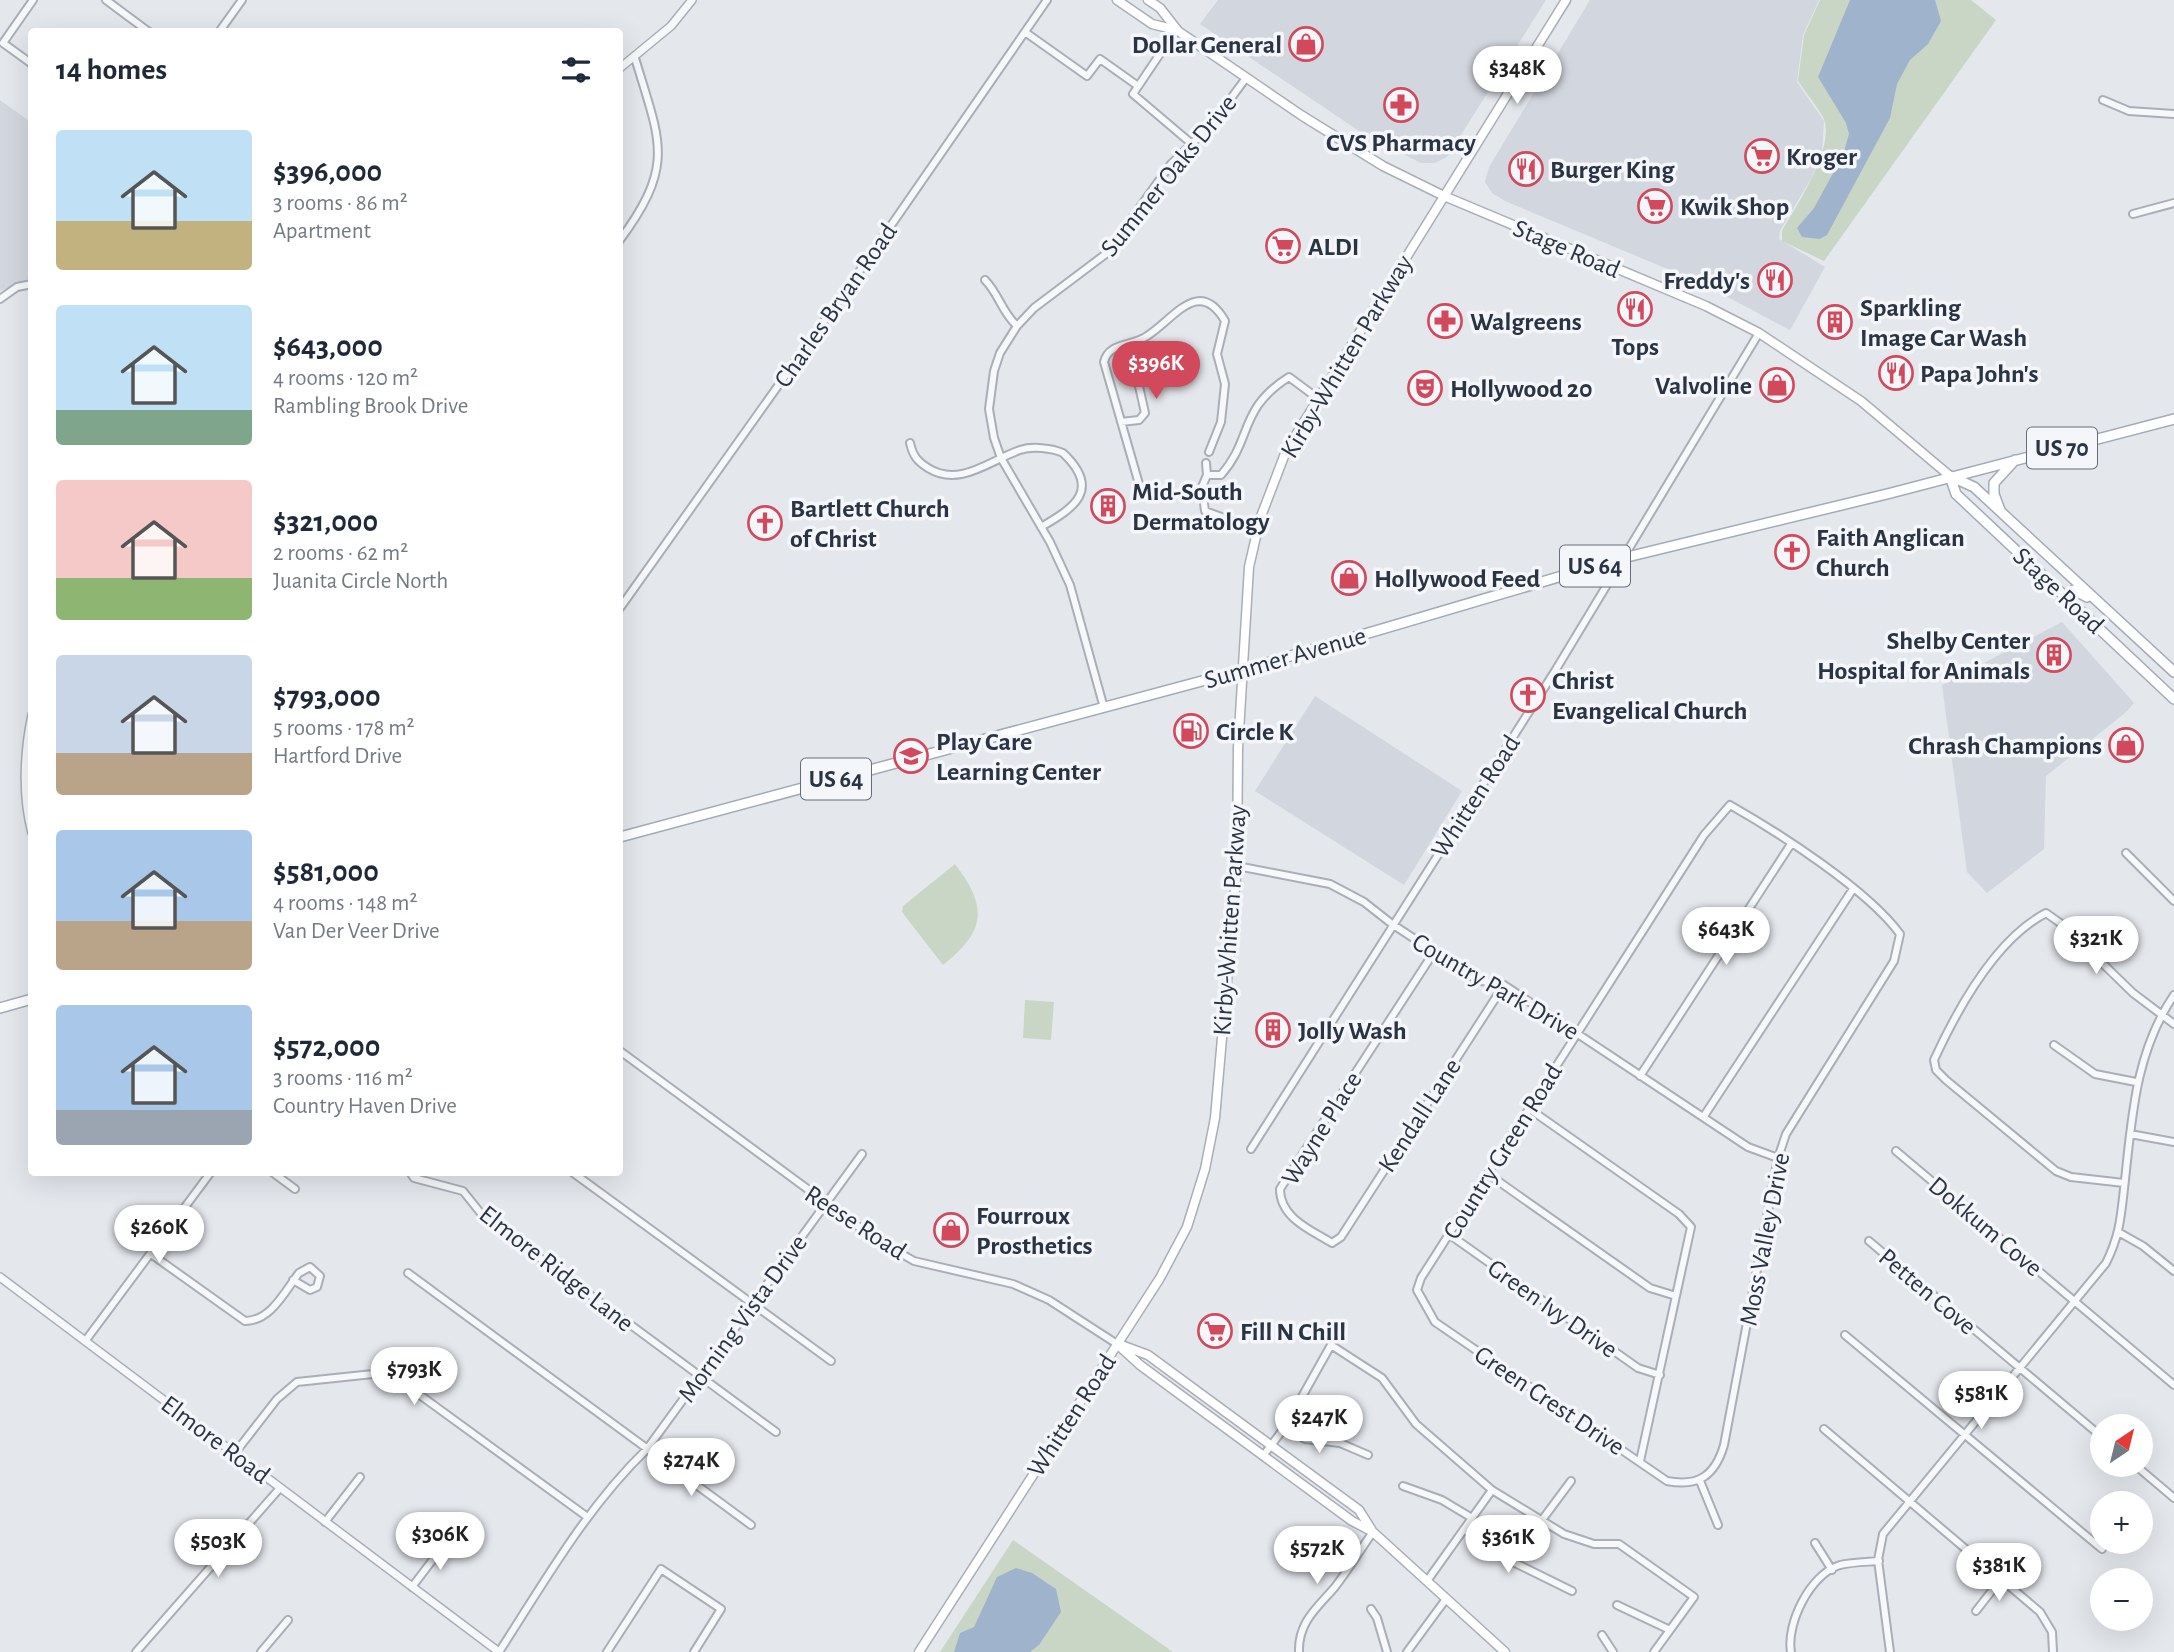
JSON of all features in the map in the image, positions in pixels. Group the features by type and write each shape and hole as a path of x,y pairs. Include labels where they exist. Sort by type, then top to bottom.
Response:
{"main road":[{"name":"Stage Road","path":"1117,0 1152,24 1176,30"},
{"name":"Stage Road","path":"1148,0 1160,8 1176,30 1364,155 1444,196 1669,290 1759,333 1860,400 1950,476 1974,487 2174,672"},
{"name":"Kirby-Whitten Parkway","path":"1205,1168 1215,1118 1237,866 1242,643 1249,567 1271,484 1286,452 1566,0"},
{"name":"US 70","path":"1950,476 2174,419"},
{"path":"2001,512 1994,494 1994,483 2015,460"},
{"name":"Stage Road","path":"1950,476 1956,494 2174,699"},
{"name":"Summer Avenue","path":"623,836 1243,670 1623,558 1891,493 1950,476"},
{"path":"2066,597 2074,590 2079,591 2092,602 2107,608"},
{"path":"0,1008 28,1000"},
{"name":"Whitten Road","path":"919,1652 1160,1278 1187,1227 1205,1168"},
{"name":"Reese Road","path":"1117,1344 1149,1356 1271,1445 1359,1510 1373,1532"},
{"name":"Reese Road","path":"1117,1344 1140,1365 1263,1456 1352,1521 1373,1532 1505,1652"}],"street":[{"path":"28,61 2,43 33,0"},
{"path":"106,0 144,28"},
{"path":"222,28 242,0"},
{"path":"623,66 671,26 692,0"},
{"name":"Charles Bryan Road","path":"623,604 861,270 1046,0"},
{"path":"1176,30 1133,94 1192,144"},
{"path":"1025,32 1087,76 1100,59 1138,86"},
{"path":"623,236 645,206 660,159 659,139 635,58"},
{"name":"Summer Oaks Drive","path":"1104,708 1070,585 1041,527 1001,458 991,422 990,396 996,362 1017,326 1034,308 1107,253 1171,164 1217,118 1246,78"},
{"path":"2103,100 2129,111 2174,114"},
{"path":"2133,214 2174,203"},
{"path":"985,280 994,290 1002,311 1017,326"},
{"path":"0,299 17,287 28,286"},
{"path":"1141,491 1104,362 1107,352 1114,347 1130,346 1149,335 1189,302 1204,301 1218,308 1226,321 1217,354 1225,384 1221,422 1209,452"},
{"name":"Whitten Road","path":"1251,1149 1623,558 1759,333"},
{"path":"1121,422 1139,420 1145,413 1130,346"},
{"path":"1207,475 1221,475 1229,466 1254,409 1268,391 1289,377 1320,400"},
{"path":"909,443 913,456 922,464 949,476 965,474 1026,449 1054,450 1070,460 1081,482 1080,498 1070,510 1041,527"},
{"path":"1206,463 1207,475 1202,487 1205,511 1257,530"},
{"path":"28,763 28,819"},
{"name":"Country Green Road","path":"1417,1290 1421,1278 1531,1110 1577,1032 1703,835 1730,805 1764,823 1791,844"},
{"path":"1640,1076 1791,844 1853,889 1704,1116"},
{"path":"2126,853 2174,901"},
{"name":"Country Park Drive","path":"1237,866 1330,884 1364,902 1392,925 1477,980 1504,985 1748,1147 1779,1158"},
{"name":"Moss Valley Drive","path":"1700,1481 1720,1461 1724,1445 1779,1158 1786,1134 1894,961 1900,934 1888,918 1853,889"},
{"path":"2124,1183 2071,1177 2056,1171 1947,1080 1933,1064 1995,957 2033,921 2046,913 2063,925 2133,993 2174,1024"},
{"name":"Wayne Place","path":"1332,1243 1290,1216 1280,1199 1280,1189 1434,952"},
{"name":"Kendall Lane","path":"1332,1243 1340,1237 1504,985"},
{"path":"1890,1652 1878,1561 1883,1534 2106,1264 2120,1233 2136,1082 2161,1015 2174,995"},
{"path":"2054,1045 2095,1074 2136,1082"},
{"name":"Reese Road","path":"623,1053 825,1205 874,1238 915,1261 1011,1283 1049,1300 1117,1344"},
{"path":"1531,1110 1679,1214 1691,1227 1640,1461"},
{"path":"2130,1135 2174,1142"},
{"name":"Dokkum Cove","path":"1896,1151 2174,1385"},
{"name":"Morning Vista Drive","path":"499,1652 586,1516 646,1448 862,1154"},
{"path":"1488,1174 1650,1288 1676,1296"},
{"path":"86,1340 208,1176"},
{"path":"277,1176 295,1189"},
{"name":"Elmore Ridge Lane","path":"413,1176 463,1191 483,1216 776,1432"},
{"path":"577,1176 831,1361"},
{"path":"2120,1233 2143,1246 2174,1271"},
{"name":"Green Ivy Drive","path":"1450,1235 1637,1368 1660,1375"},
{"name":"Petten Cove","path":"1868,1241 2090,1427"},
{"path":"151,1254 245,1321 259,1319 268,1313 293,1280"},
{"path":"408,1273 751,1525"},
{"name":"Elmore Road","path":"0,1277 499,1652"},
{"name":"Green Crest Drive","path":"1417,1290 1435,1322 1667,1481 1686,1484 1700,1481"},
{"path":"1845,1335 2090,1539"},
{"path":"1263,1456 1285,1427 1331,1345 1382,1378 1416,1424 1492,1490 1564,1534 1594,1544 1619,1544 1694,1597 1654,1652"},
{"path":"235,1453 277,1399 298,1382 373,1374 397,1381 413,1390 586,1516"},
{"path":"1285,1427 1305,1439 1340,1443 1368,1455"},
{"path":"1824,1429 2045,1617 2052,1632 2053,1652"},
{"path":"326,1522 360,1477"},
{"path":"2150,1477 2174,1497"},
{"path":"1542,1520 1571,1480"},
{"path":"1700,1481 1718,1525"},
{"path":"1404,1486 1442,1500 1472,1518"},
{"path":"136,1652 280,1488"},
{"path":"1427,1581 1492,1490"},
{"path":"1464,1530 1505,1558 1572,1591"},
{"path":"1299,1652 1298,1638 1304,1622 1334,1588 1373,1532"},
{"path":"412,1587 447,1541"},
{"path":"1815,1543 1832,1570"},
{"path":"1791,1652 1795,1613 1832,1570 1839,1565 1878,1561"},
{"path":"607,1652 661,1569 721,1609 694,1652"},
{"path":"1976,1611 2001,1579"},
{"path":"1407,1652 1446,1599"},
{"path":"1617,1605 1670,1630"},
{"path":"1371,1609 1377,1618 1387,1652"},
{"path":"261,1652 288,1620"},
{"path":"1602,1635 1613,1652"}],"shaded area":[{"path":"1218,0 1546,0 1447,157 1435,163 1421,163 1368,137 1200,24"},
{"path":"1590,0 1819,0 1803,35 1797,82 1824,121 1822,152 1812,177 1780,231 1779,239 1825,267 1790,330 1701,283 1505,201 1492,193 1485,182 1489,167"},
{"path":"0,100 28,120 28,280 0,291"},
{"path":"2062,622 2134,703 2046,776 2044,849 1987,893 1967,872 1942,685"},
{"path":"1315,696 1462,791 1404,885 1255,791"}],"green space":[{"path":"1820,0 1971,0 1996,20 1824,261 1782,241 1782,231 1813,176 1824,144 1826,129 1823,117 1798,81 1804,35"},
{"path":"955,864 973,893 978,918 968,941 943,965 902,912 903,906"},
{"path":"1025,1000 1054,1002 1051,1040 1023,1038"},
{"path":"1013,1540 1173,1652 940,1652"}],"water":[{"path":"1850,0 1935,0 1941,21 1928,44 1910,60 1897,84 1890,118 1827,235 1820,239 1802,237 1797,228 1814,208 1843,155 1849,134 1846,123 1818,77"},
{"path":"1016,1568 1032,1573 1056,1589 1061,1612 1039,1645 1030,1652 954,1652 960,1633 974,1627 997,1577"}],"place":[{"name":"Dollar General","path":"1306,44"},
{"name":"CVS Pharmacy","path":"1401,105"},
{"name":"Kroger","path":"1762,156"},
{"name":"Burger King","path":"1526,169"},
{"name":"Kwik Shop","path":"1655,206"},
{"name":"ALDI","path":"1283,246"},
{"name":"Freddy's","path":"1775,280"},
{"name":"Tops","path":"1635,309"},
{"name":"Walgreens","path":"1445,321"},
{"name":"Sparkling Image Car Wash","path":"1835,322"},
{"name":"Papa John's","path":"1896,373"},
{"name":"Valvoline","path":"1777,385"},
{"name":"Hollywood 20","path":"1425,388"},
{"name":"Mid-South Dermatology","path":"1108,506"},
{"name":"Bartlett Church of Christ","path":"765,523"},
{"name":"Faith Anglican Church","path":"1792,552"},
{"name":"Hollywood Feed","path":"1349,578"},
{"name":"Shelby Center Hospital for Animals","path":"2054,655"},
{"name":"Christ Evangelical Church","path":"1528,695"},
{"name":"Circle K","path":"1191,731"},
{"name":"Chrash Champions","path":"2126,745"},
{"name":"Play Care Learning Center","path":"911,756"},
{"name":"Jolly Wash","path":"1273,1030"},
{"name":"Fourroux Prosthetics","path":"951,1230"},
{"name":"Fill N Chill","path":"1215,1331"}]}
